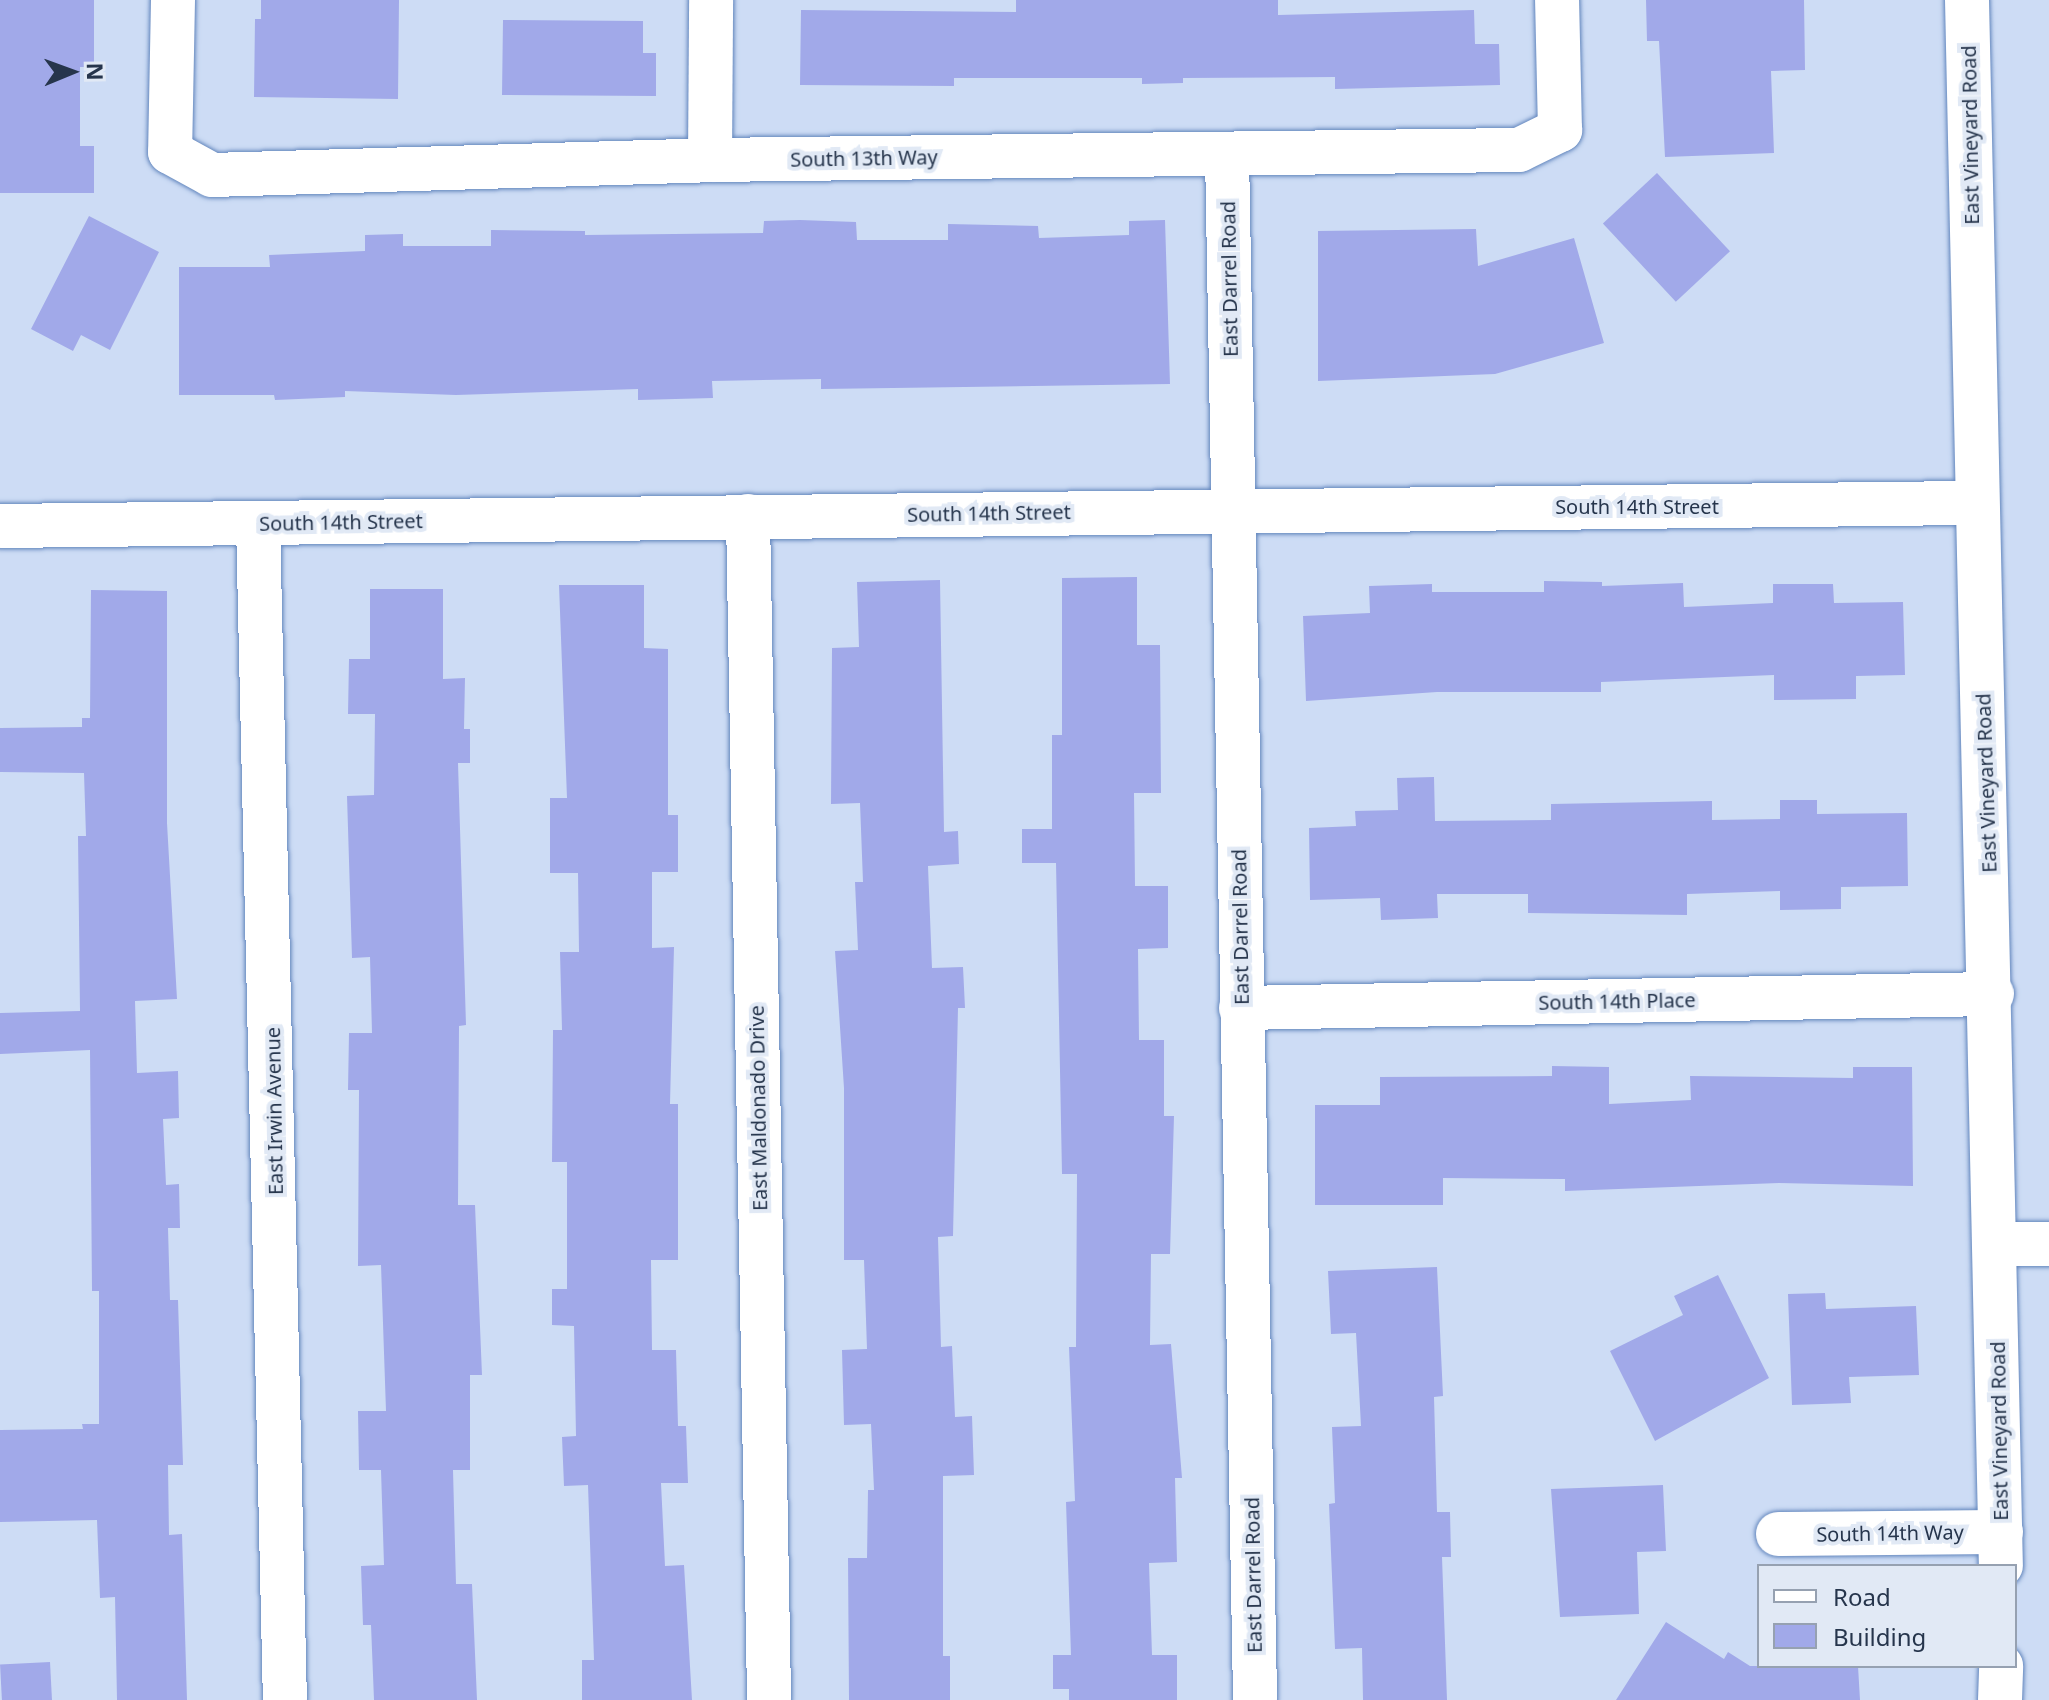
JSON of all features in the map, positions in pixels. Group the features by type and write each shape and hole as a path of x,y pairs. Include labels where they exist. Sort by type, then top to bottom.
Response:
{"street":[{"name":"South 13th Way","path":"173,0 170,152 212,175 710,160 1519,150 1560,130 1557,0"},
{"path":"710,160 711,0"},
{"name":"East Vineyard Road","path":"1967,0 1977,503 1992,994 2001,1549"},
{"name":"East Darrel Road","path":"1227,154 1255,1700"},
{"name":"South 14th Street","path":"0,526 1233,509 1977,503"},
{"name":"East Maldonado Drive","path":"748,516 769,1700"},
{"name":"East Irwin Avenue","path":"258,523 285,1700"},
{"name":"South 14th Place","path":"1241,1008 1992,994"},
{"path":"1994,1244 2049,1244"},
{"name":"South 14th Way","path":"1778,1534 2001,1549"},
{"path":"2000,1700 2001,1668"}],"building":[{"path":"0,0 94,0 94,67 80,67 80,146 94,146 94,193 0,193"},
{"path":"261,0 399,0 398,99 254,97 255,19 261,19"},
{"path":"1016,0 1278,0 1278,15 1474,10 1475,44 1499,44 1500,85 1335,89 1335,77 1183,78 1183,83 1142,84 1142,78 954,78 954,86 800,85 801,10 1016,12"},
{"path":"1646,0 1804,0 1805,70 1771,71 1774,153 1665,157 1659,41 1647,41"},
{"path":"503,20 643,21 643,53 656,53 656,96 502,95"},
{"path":"1657,173 1730,251 1676,302 1603,223"},
{"path":"89,216 159,252 110,350 81,335 73,351 31,329"},
{"path":"1165,220 1170,384 821,389 821,379 712,381 713,398 638,400 638,389 456,395 345,391 345,397 275,400 274,395 179,395 179,267 270,267 269,255 365,251 365,235 403,234 403,246 491,246 491,230 585,231 585,235 763,233 764,221 856,222 857,240 948,240 948,224 1038,226 1039,238 1129,235 1129,221"},
{"path":"1476,229 1478,266 1574,238 1604,343 1495,374 1318,381 1318,231"},
{"path":"1137,577 1137,645 1160,645 1161,793 1134,793 1135,886 1168,886 1168,948 1138,949 1139,1040 1164,1040 1164,1116 1174,1116 1170,1254 1151,1254 1150,1345 1171,1344 1182,1478 1175,1478 1177,1562 1149,1563 1152,1655 1177,1655 1177,1700 1069,1700 1069,1689 1053,1689 1053,1655 1071,1655 1066,1502 1075,1501 1069,1347 1076,1347 1077,1174 1062,1174 1056,863 1022,863 1022,829 1052,829 1052,735 1062,735 1062,578"},
{"path":"940,580 944,832 958,831 959,864 928,866 932,968 963,967 965,1008 958,1008 953,1236 938,1237 941,1347 952,1346 955,1417 972,1416 974,1475 943,1476 943,1656 950,1656 950,1700 849,1700 848,1558 867,1558 868,1490 874,1490 871,1424 844,1425 842,1350 867,1349 864,1260 844,1260 844,1088 835,951 858,950 855,882 863,882 860,803 831,804 832,648 859,647 857,582"},
{"path":"1544,581 1602,582 1602,586 1683,583 1684,607 1773,603 1773,584 1833,584 1834,603 1903,602 1905,675 1856,676 1856,699 1774,700 1774,675 1601,682 1601,692 1437,692 1306,701 1303,616 1370,613 1369,586 1432,584 1432,592 1544,592"},
{"path":"559,585 644,585 644,648 668,649 668,815 678,815 678,872 652,872 652,948 674,947 670,1104 678,1104 678,1260 651,1260 652,1350 676,1350 678,1426 686,1426 688,1483 661,1483 665,1566 684,1565 692,1700 582,1700 582,1660 594,1660 588,1485 564,1486 562,1437 576,1436 574,1326 552,1325 552,1289 567,1289 567,1162 552,1162 553,1030 562,1030 560,952 579,952 578,873 550,873 550,798 567,798"},
{"path":"370,589 443,589 443,679 465,678 464,729 470,729 470,763 458,763 466,1025 459,1026 458,1205 475,1205 482,1375 470,1375 470,1470 453,1470 456,1584 472,1584 477,1700 374,1700 371,1625 363,1625 361,1566 384,1565 381,1470 359,1470 358,1411 386,1411 381,1265 358,1266 359,1090 348,1090 349,1033 372,1033 370,957 352,958 347,796 374,795 375,714 348,714 349,659 370,659"},
{"path":"91,590 167,591 167,823 177,999 135,1001 137,1073 178,1071 179,1118 163,1119 166,1185 179,1184 180,1228 168,1228 170,1300 178,1300 183,1465 168,1465 169,1535 182,1534 187,1700 117,1700 115,1597 100,1598 97,1520 0,1522 0,1430 83,1429 82,1424 99,1424 99,1291 92,1291 90,1050 0,1054 0,1013 80,1011 78,836 86,836 84,773 0,772 0,728 82,727 82,718 90,718"},
{"path":"1434,777 1435,821 1551,820 1551,804 1712,801 1712,820 1780,819 1780,800 1817,800 1817,814 1907,813 1908,886 1841,887 1841,909 1780,910 1780,891 1687,894 1687,915 1528,913 1528,894 1437,894 1438,918 1381,920 1380,898 1310,900 1309,828 1356,826 1355,811 1398,810 1397,778"},
{"path":"1552,1066 1609,1067 1609,1104 1691,1100 1690,1076 1853,1078 1853,1067 1912,1067 1913,1186 1779,1183 1565,1191 1565,1179 1443,1178 1443,1205 1315,1205 1315,1105 1380,1105 1380,1077 1552,1076"},
{"path":"1437,1267 1443,1396 1434,1397 1437,1512 1450,1512 1451,1557 1442,1557 1447,1700 1363,1700 1362,1648 1335,1649 1329,1504 1335,1503 1332,1427 1361,1426 1356,1333 1331,1334 1328,1271"},
{"path":"1718,1275 1769,1378 1655,1441 1610,1351 1683,1315 1674,1296"},
{"path":"1825,1293 1826,1309 1916,1306 1919,1375 1849,1377 1851,1403 1792,1405 1788,1294"},
{"path":"1663,1485 1666,1551 1637,1552 1639,1614 1560,1617 1551,1489"},
{"path":"1666,1622 1724,1659 1728,1652 1757,1668 1858,1668 1860,1700 1616,1700"},
{"path":"50,1662 52,1700 2,1700 0,1665"}]}
